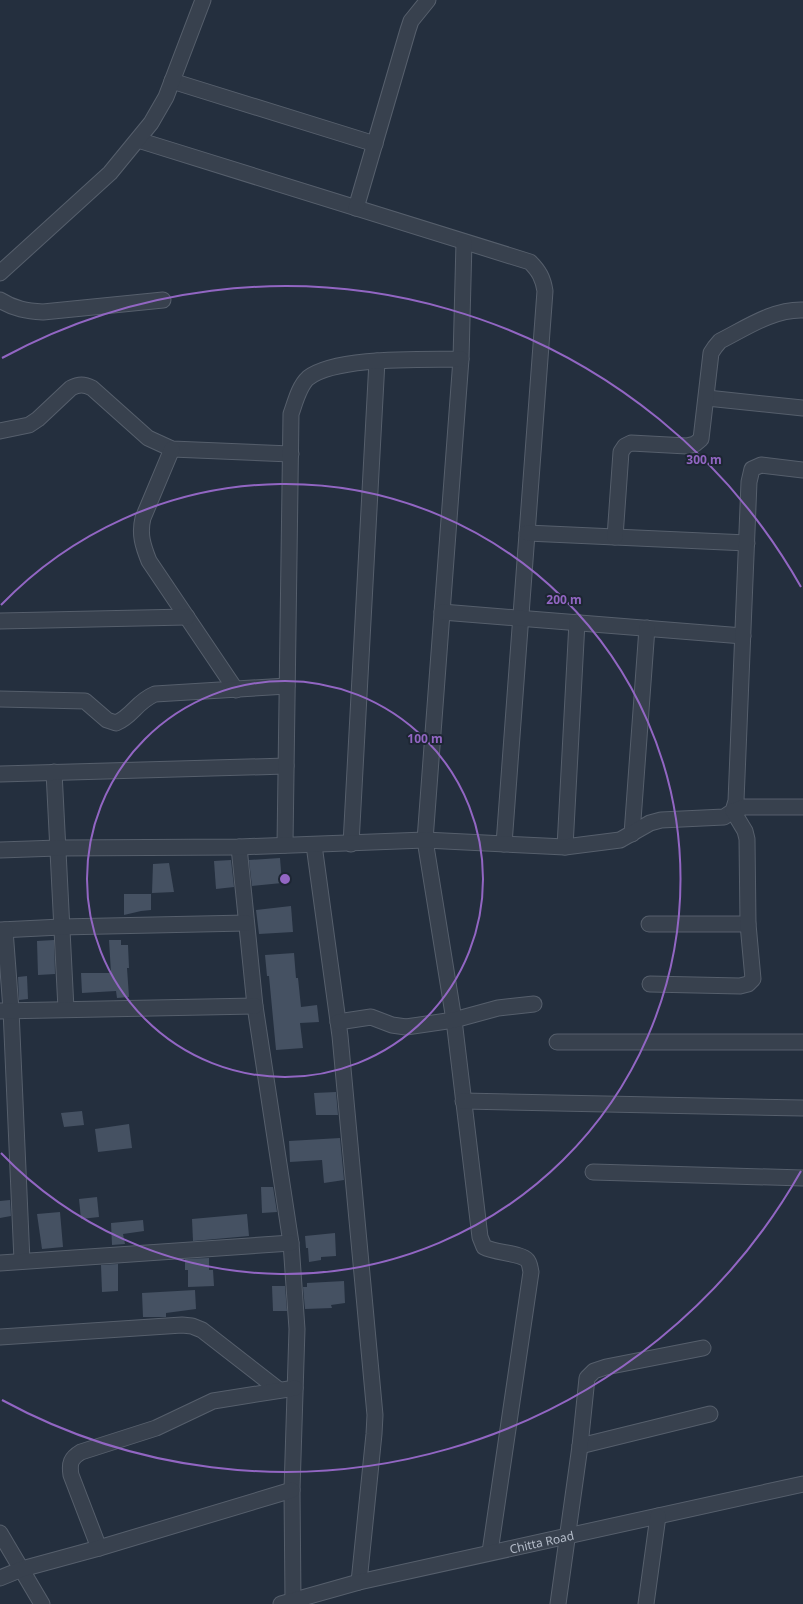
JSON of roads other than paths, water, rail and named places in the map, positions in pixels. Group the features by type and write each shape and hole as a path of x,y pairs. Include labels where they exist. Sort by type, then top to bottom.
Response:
{"street":[{"path":"0,273 110,173 151,123 166,97 203,0"},
{"path":"356,208 411,21 428,0"},
{"path":"172,81 375,144"},
{"path":"138,140 530,262 543,278 545,290 504,844"},
{"path":"464,242 461,359 425,840 454,1020 480,1237 484,1247 492,1251 523,1256 528,1261 531,1272 490,1552"},
{"path":"0,300 8,305 24,311 43,312 163,300"},
{"path":"614,537 621,452 625,446 631,443 687,446 695,444 701,438 707,398 711,353 715,347 720,341 774,314 785,311 803,310"},
{"path":"285,845 292,414 297,396 308,379 330,368 377,361 461,359"},
{"path":"351,844 377,361"},
{"path":"0,431 29,425 38,419 71,388 77,385 85,384 92,388 148,438 172,449 291,454"},
{"path":"707,398 803,408"},
{"path":"172,449 143,518 140,529 142,545 149,561 236,690"},
{"path":"650,984 740,986 748,984 753,979 748,924 747,839 745,831 734,811 736,801 750,482 752,469 761,465 803,470"},
{"path":"527,533 747,543"},
{"path":"442,612 743,636"},
{"path":"0,621 187,618"},
{"path":"565,847 577,622"},
{"path":"632,834 647,628"},
{"path":"0,699 85,701 107,720 116,723 125,720 140,702 155,694 287,686"},
{"path":"0,774 286,766"},
{"path":"54,772 66,1009"},
{"path":"0,850 58,848 239,847 351,844 425,840 565,847 620,840 650,823 661,820 724,817 744,807 803,808"},
{"path":"314,845 338,1022 375,1415 359,1582"},
{"path":"239,847 255,1006 291,1243 297,1329 287,1602"},
{"path":"22,1261 5,1010 3,930 61,927 246,923"},
{"path":"649,924 748,924"},
{"path":"338,1022 376,1018 392,1025 406,1027 454,1020 498,1008 534,1004"},
{"path":"5,1010 255,1006"},
{"path":"557,1042 803,1042"},
{"path":"464,1102 803,1108"},
{"path":"593,1172 803,1178"},
{"path":"0,1263 291,1243"},
{"path":"0,1337 182,1325 192,1326 202,1330 279,1390"},
{"path":"558,1604 566,1535 580,1446 586,1378 594,1370 703,1348"},
{"path":"99,1548 71,1475 69,1465 73,1456 81,1452 156,1428 213,1401 295,1388"},
{"path":"580,1446 710,1414"},
{"name":"Chitta Road","path":"287,1602 359,1582 490,1552 803,1484"},
{"path":"0,1578 22,1569 99,1548 292,1490"},
{"path":"646,1604 658,1516"},
{"path":"0,1533 42,1604"}]}
